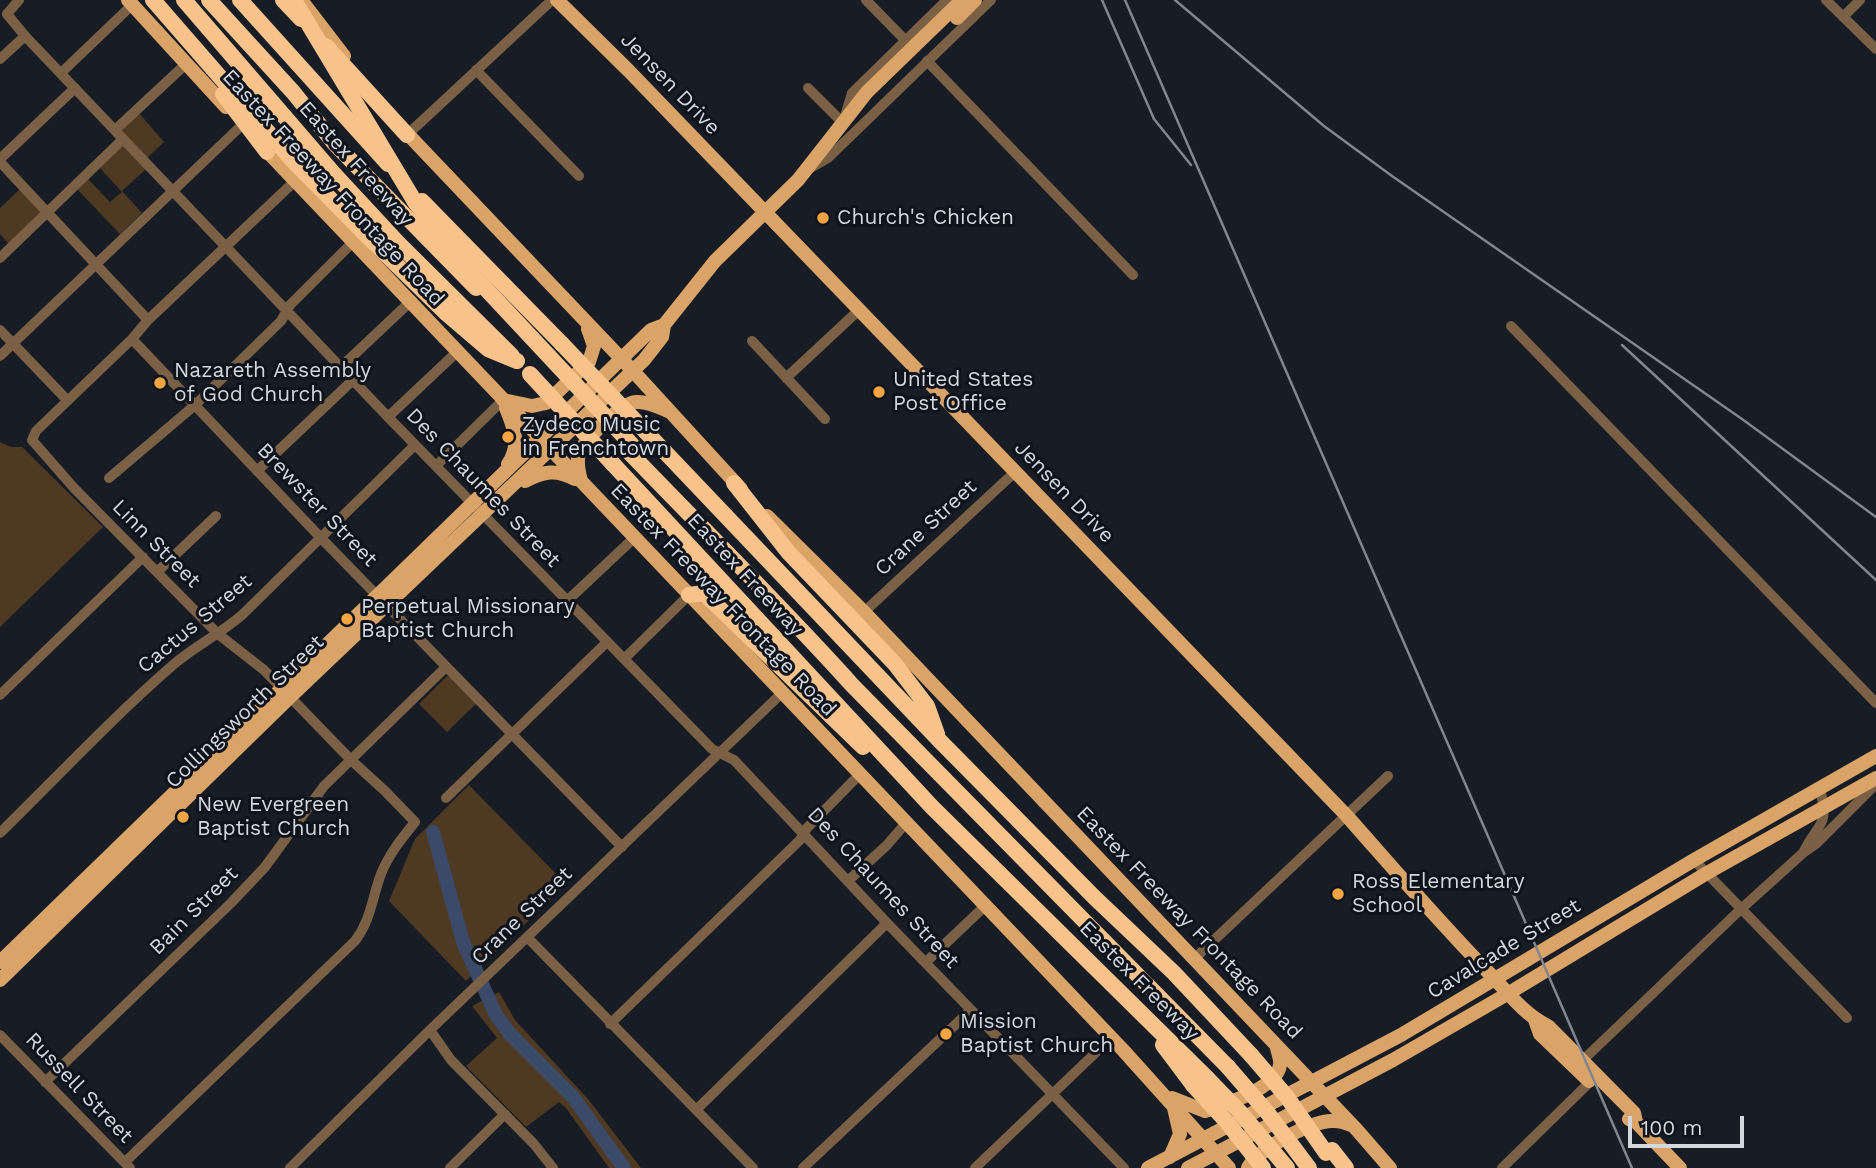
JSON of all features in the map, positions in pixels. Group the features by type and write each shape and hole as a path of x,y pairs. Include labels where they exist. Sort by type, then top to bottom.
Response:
{"highway":[{"path":"152,0 294,162 447,314 488,349 517,361"},
{"path":"152,0 267,152"},
{"path":"209,0 293,92 335,144"},
{"name":"Eastex Freeway","path":"220,0 630,447"},
{"name":"Eastex Freeway","path":"240,0 418,197 562,344 939,740 1095,898 1174,973 1251,1055 1329,1151 1337,1168"},
{"path":"283,0 407,135"},
{"path":"294,0 352,94 397,175 473,275"},
{"path":"186,2 217,18 271,73 335,144 630,447 724,552 797,624 852,685 1228,1066 1309,1168"},
{"name":"Eastex Freeway","path":"186,2 334,174 398,243 530,374 900,773 1134,1006 1200,1082 1240,1112 1287,1168"},
{"path":"734,483 789,553 895,664 927,706 939,740"},
{"path":"689,595 704,593 878,761 900,773"},
{"path":"1200,1082 1263,1168"},
{"path":"1329,1151 1346,1168"}],"main road":[{"name":"Eastex Freeway Frontage Road","path":"301,0 407,135 633,371 734,483 864,612 1390,1168"},
{"name":"Jensen Drive","path":"554,0 629,71 1346,815 1495,979 1535,1020 1548,1026 1634,1114 1636,1122"},
{"name":"Collingsworth Street","path":"918,49 962,0"},
{"name":"Collingsworth Street","path":"477,509 503,495 644,360 662,337 664,325 715,261 806,170 867,92 975,0"},
{"name":"Eastex Freeway Frontage Road","path":"130,3 267,152 1169,1099 1229,1168"},
{"path":"503,400 533,406 546,403 589,362 594,346 586,324"},
{"name":"Collingsworth Street","path":"0,962 477,509 498,478 651,330 664,325"},
{"path":"498,478 513,456 516,443 514,429 503,400"},
{"path":"582,483 578,468 579,452 616,412 636,402 670,411"},
{"path":"503,495 539,473 549,471 565,474 582,483"},
{"name":"Collingsworth Street","path":"0,981 286,692"},
{"name":"Cavalcade Street","path":"1148,1168 1401,1035 1694,860 1876,756"},
{"name":"Cavalcade Street","path":"1188,1168 1410,1050 1707,873 1876,778"},
{"name":"Jensen Drive","path":"1535,1020 1540,1034 1626,1117 1636,1122 1680,1168"},
{"path":"1401,1035 1410,1050"},
{"path":"1169,1099 1205,1111 1233,1102 1275,1076 1280,1064 1276,1045"},
{"path":"1169,1099 1180,1123 1180,1134 1170,1157"},
{"path":"1248,1168 1259,1153 1315,1124 1334,1120 1352,1125"}],"street":[{"path":"407,135 554,0"},
{"path":"866,0 918,49 1133,275"},
{"name":"Collingsworth Street","path":"806,170 828,158 918,49 947,0"},
{"name":"Collingsworth Street","path":"918,49 991,0"},
{"path":"1826,0 1876,49"},
{"path":"1843,17 1860,0"},
{"name":"Des Chaumes Street","path":"16,1 7,14 25,36 287,312 712,749 734,760 1124,1168"},
{"path":"61,73 130,3"},
{"path":"0,59 25,36"},
{"path":"115,130 187,64"},
{"path":"476,70 579,176"},
{"path":"75,88 0,161 148,320"},
{"path":"808,88 843,123"},
{"path":"0,356 242,125"},
{"path":"0,258 123,139"},
{"path":"0,330 67,400 295,181"},
{"path":"109,478 194,405 281,321 353,242"},
{"path":"341,368 410,302"},
{"path":"786,378 859,310"},
{"path":"1511,326 1876,703"},
{"name":"Brewster Street","path":"132,339 321,538 622,847"},
{"path":"752,341 825,419"},
{"path":"388,417 458,351"},
{"path":"257,471 353,380"},
{"name":"Linn Street","path":"67,400 36,431 32,440 34,444 218,634 257,663 415,822 394,848 381,873 368,921 355,941 128,1165"},
{"path":"436,466 503,400"},
{"name":"Cactus Street","path":"0,833 173,665 218,634 415,445"},
{"name":"Crane Street","path":"864,612 1015,472"},
{"path":"157,572 216,516"},
{"path":"567,601 634,537"},
{"path":"0,695 143,557"},
{"path":"624,659 689,595"},
{"path":"446,798 607,642"},
{"name":"Bain Street","path":"45,1083 231,903 265,867 324,786 446,667"},
{"name":"Crane Street","path":"290,1168 472,989 782,694"},
{"path":"610,1024 800,840 807,828 860,774"},
{"path":"1194,959 1388,776"},
{"path":"1582,1061 1741,909 1816,844 1876,784"},
{"path":"1803,853 1810,838 1821,827 1824,808 1819,788"},
{"path":"849,880 887,845 906,823"},
{"path":"1694,860 1847,1018"},
{"path":"926,962 985,906"},
{"path":"696,1110 887,923"},
{"path":"527,937 753,1168"},
{"path":"803,1168 971,1010"},
{"path":"430,1030 451,1060 505,1114 553,1168"},
{"name":"Russell Street","path":"0,1035 128,1165"},
{"path":"975,1168 1111,1038"},
{"path":"1502,1168 1590,1082"},
{"path":"450,1168 505,1114"}],"shaded area":[{"path":"138,112 164,142 147,158 122,133"},
{"path":"121,146 126,146 147,168 122,191 142,213 120,234 77,189 88,179 110,202 122,192 99,167"},
{"path":"21,188 42,211 9,244 0,234 0,208"},
{"path":"0,442 11,447 22,447 103,527 0,627"},
{"path":"447,676 452,677 477,703 447,732 419,704"},
{"path":"469,785 566,884 466,981 389,901 415,839"},
{"path":"499,992 515,1020 588,1099 641,1168 609,1168 559,1102 526,1127 466,1066 497,1038 472,1006"}],"waterway":[{"path":"433,832 463,942 496,1015 510,1034 573,1097 624,1168"}],"railway":[{"path":"1102,0 1154,119 1191,165"},
{"path":"1125,0 1632,1168"},
{"path":"1175,0 1324,126 1742,419 1876,517"},
{"path":"1622,345 1876,580"}],"place":[{"name":"Church's Chicken","path":"823,218"},
{"name":"Nazareth Assembly of God Church","path":"160,383"},
{"name":"United States Post Office","path":"879,392"},
{"name":"Zydeco Music in Frenchtown","path":"508,437"},
{"name":"Perpetual Missionary Baptist Church","path":"347,619"},
{"name":"New Evergreen Baptist Church","path":"183,817"},
{"name":"Ross Elementary School","path":"1338,894"},
{"name":"Mission Baptist Church","path":"946,1034"}]}
